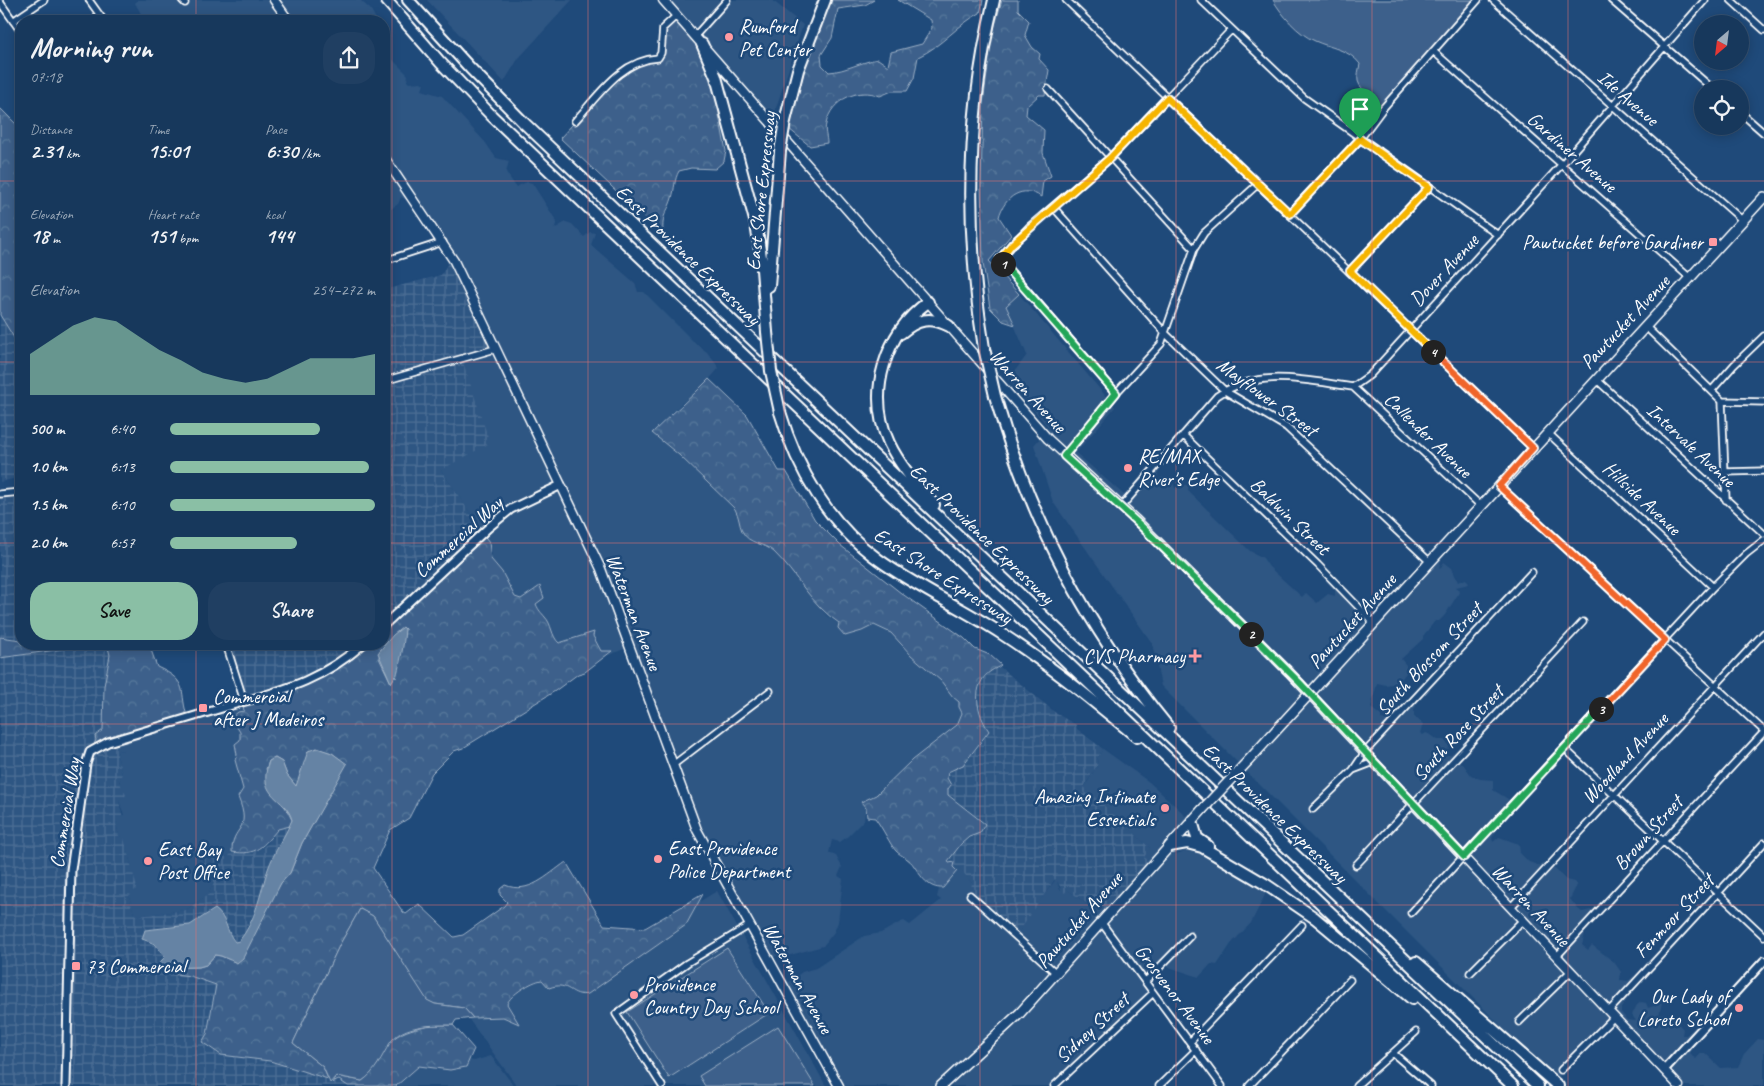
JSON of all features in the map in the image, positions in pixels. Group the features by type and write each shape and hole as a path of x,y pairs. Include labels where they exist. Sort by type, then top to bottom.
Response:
{"highway":[{"name":"East Providence Expressway","path":"386,0 440,62 492,116 1513,1086"},
{"name":"East Providence Expressway","path":"408,0 470,68 523,122 1538,1086"},
{"name":"East Shore Expressway","path":"825,0 798,70 785,121 780,151 767,332 771,371 780,412 796,456 814,490 836,520 863,547 888,566 992,628 1049,667 1202,790"},
{"path":"994,0 980,70 971,164 973,266 984,348 995,396 1014,461 1032,508 1071,587 1121,666 1197,762"},
{"path":"698,40 716,77 756,224 761,257 767,332"},
{"path":"928,302 906,320 885,361 881,378 882,426 889,443 902,465 960,537"},
{"path":"895,339 911,325 922,320 936,321 949,326"},
{"path":"1192,821 1197,838 1227,861 1314,918 1484,1058"},
{"path":"1170,846 1183,843 1194,844 1227,861"},
{"path":"1315,875 1558,1086"}],"main road":[{"path":"274,0 284,15"},
{"name":"Warren Avenue","path":"663,0 1064,456 1121,507 1310,694 1679,1086"},
{"name":"Waterman Avenue","path":"390,166 443,242 561,485 617,607 697,830 839,1086"},
{"name":"Pawtucket Avenue","path":"941,1086 999,1035 1429,561 1764,197"}],"street":[{"path":"21,15 44,0"},
{"path":"89,0 100,15"},
{"path":"698,40 727,0"},
{"path":"1066,0 1533,448"},
{"path":"1201,0 1291,88 1360,139 1498,235"},
{"path":"1290,214 1360,139 1384,107 1478,0"},
{"name":"Ide Avenue","path":"1493,0 1742,220"},
{"path":"1611,0 1703,80"},
{"name":"Dover Avenue","path":"1353,387 1370,375 1498,235 1705,0"},
{"path":"1730,0 1764,30"},
{"path":"0,2 15,23"},
{"path":"575,121 622,70 643,59 658,58 661,53 663,28 677,15"},
{"path":"1116,393 1004,266 1000,259 1028,227 1054,208 1110,158 1231,30"},
{"name":"Gardiner Avenue","path":"1433,51 1690,278"},
{"path":"1048,89 1194,249"},
{"path":"1749,120 1764,134"},
{"path":"1064,456 1116,393 1161,344 1194,249 1204,233 1258,184"},
{"path":"1350,271 1429,187"},
{"name":"Mayflower Street","path":"1054,208 1166,334 1225,391 1286,427 1429,561"},
{"path":"390,259 443,242"},
{"path":"1645,326 1722,401 1726,500"},
{"path":"1712,390 1734,364 1764,336"},
{"path":"390,379 495,349"},
{"path":"1121,507 1217,396 1225,391 1252,380 1274,377 1353,387"},
{"name":"Intervale Avenue","path":"1596,379 1764,534"},
{"name":"Callender Avenue","path":"1353,387 1481,506"},
{"path":"1722,401 1764,402"},
{"name":"Hillside Avenue","path":"1548,433 1713,587"},
{"name":"Baldwin Street","path":"1183,435 1298,545 1374,622"},
{"path":"1725,472 1764,470"},
{"name":"Commercial Way","path":"390,620 503,515 532,498 561,485"},
{"path":"1499,486 1764,732"},
{"path":"0,494 15,493"},
{"path":"1411,913 1713,587 1746,554 1764,540"},
{"name":"South Blossom Street","path":"1313,809 1353,770 1365,752 1532,572"},
{"name":"South Rose Street","path":"1356,865 1583,622"},
{"name":"Woodland Avenue","path":"1511,907 1764,633"},
{"path":"228,650 244,701"},
{"name":"Commercial Way","path":"66,1086 71,870 86,764 90,752 108,742 244,701 283,692 342,662 356,650"},
{"path":"673,765 770,691"},
{"name":"Brown Street","path":"1557,956 1764,732"},
{"path":"1564,748 1764,936"},
{"name":"South Blossom Street","path":"1353,770 1374,762"},
{"name":"Fenmoor Street","path":"1561,1070 1718,892 1764,843"},
{"path":"970,895 1056,973"},
{"path":"1470,973 1523,920"},
{"name":"Grosvenor Avenue","path":"1101,922 1222,1086"},
{"path":"662,1086 616,1014 687,964 750,925"},
{"path":"1190,1042 1302,925"},
{"path":"1145,982 1190,936"},
{"path":"1664,1070 1764,962"},
{"path":"1519,1022 1571,971"},
{"path":"1249,1086 1350,980"},
{"name":"Sidney Street","path":"1054,1086 1153,993"},
{"path":"1356,1086 1394,1054 1416,1032"},
{"path":"1159,1086 1196,1050"},
{"path":"1394,1054 1431,1086"}],"shaded area":[{"path":"138,0 360,0 374,15 285,15 283,12 281,15 142,15 135,3"},
{"path":"427,0 572,0 518,59 504,82"},
{"path":"665,0 772,0 803,25 776,108 774,124"},
{"path":"390,57 408,75 407,81 409,83 421,82 424,84 422,90 442,96 485,142 496,158 509,161 506,172 516,187 527,182 532,183 557,222 554,229 566,222 572,224 584,237 590,232 595,233 591,245 635,283 638,292 644,292 696,344 707,352 719,368 694,397 682,403 652,433 679,455 735,509 742,531 751,542 773,551 793,571 796,579 827,616 839,624 838,628 845,635 862,631 874,625 891,633 904,649 941,681 959,702 962,714 957,725 912,760 876,795 861,802 866,808 864,820 840,842 832,840 829,853 836,856 842,867 838,876 843,879 838,922 834,932 823,946 787,956 779,954 770,960 686,802 631,646 607,656 612,652 601,651 593,636 594,632 559,644 554,639 546,618 540,614 536,603 543,596 541,590 534,589 521,599 515,597 502,572 491,559 492,554 486,536 441,470 462,359 457,267 407,200 401,197 398,204 390,210"},
{"path":"448,263 452,264 494,346 462,359 490,443 441,470 486,536 390,621 390,288 441,275"},
{"path":"1019,294 1115,407 1076,453 1124,495 1135,490 1160,462 1164,463 1158,473 1158,480 1162,477 1173,483 1175,488 1189,484 1188,491 1250,551 1263,558 1269,567 1302,597 1306,593 1317,603 1328,594 1335,596 1335,590 1326,581 1332,579 1375,619 1444,548 1449,550 1442,556 1439,568 1444,562 1452,568 1458,582 1466,579 1469,584 1456,587 1460,591 1445,615 1439,621 1435,621 1423,636 1423,639 1401,659 1406,665 1406,673 1398,683 1386,685 1377,683 1371,708 1381,716 1381,719 1387,720 1395,714 1396,718 1413,701 1417,703 1414,716 1423,724 1420,733 1423,735 1426,733 1438,740 1444,740 1450,746 1445,754 1451,755 1464,743 1466,749 1454,762 1463,764 1471,775 1480,779 1493,780 1493,790 1508,799 1509,808 1498,822 1502,823 1492,838 1493,842 1499,837 1519,844 1520,853 1529,862 1540,866 1544,862 1545,868 1555,869 1566,880 1577,885 1570,899 1578,909 1582,912 1595,909 1595,913 1576,937 1585,934 1582,945 1588,950 1592,945 1614,962 1621,972 1620,980 1628,981 1634,976 1636,982 1632,990 1634,990 1621,1008 1621,1012 1627,1020 1636,1021 1632,1015 1637,1005 1641,1002 1646,1003 1648,1008 1662,1003 1659,1015 1665,1013 1674,1019 1683,1029 1682,1035 1686,1035 1697,1026 1698,1031 1694,1041 1696,1040 1690,1052 1692,1056 1696,1059 1701,1053 1705,1053 1721,1068 1738,1067 1744,1054 1758,1039 1764,1040 1764,1086 1682,1086 1618,1017 1562,1070 1559,1076 1553,1078 1161,686 1152,643 1053,502 1034,445 1049,428 1008,380 1027,355 1006,306"},
{"path":"0,315 15,339 15,478 0,482"},
{"path":"15,488 15,639 0,637 0,491"},
{"path":"403,627 405,629 396,678 395,676 391,683 378,653 380,650 390,650 390,639"},
{"path":"61,650 109,650 110,655 104,686 103,730 100,733 106,747 122,747 123,750 118,751 117,755 122,774 119,781 126,795 119,801 123,819 116,823 119,836 124,838 137,888 129,896 134,914 138,916 186,910 209,894 213,883 208,877 199,845 207,846 217,858 229,856 232,852 258,850 267,844 278,829 290,826 268,868 261,896 244,935 239,941 236,942 232,938 215,909 190,925 145,930 144,941 155,944 162,951 167,967 175,974 190,976 216,985 205,1040 221,1055 270,1061 328,1079 330,1083 342,1081 348,1086 0,1086 0,658"},
{"path":"229,650 356,650 332,669 242,701"},
{"path":"1000,667 1057,714 1076,725 1077,729 1103,749 1097,759 1098,764 1084,787 1150,848 1144,857 1151,866 1105,917 1068,890 1063,894 1061,893 1060,886 1055,879 1016,936 970,896 972,883 954,865 954,862 948,861 961,844 985,824 948,795 947,777 950,770 963,765 987,735 977,702 979,685 990,671"},
{"path":"242,701 244,711 231,717 240,732 240,740 235,746 243,789 238,797 244,808 245,822 233,840 232,852 229,856 217,858 207,846 198,847 208,877 213,883 209,894 186,910 137,916 134,914 129,896 132,892 131,865 124,839 119,836 116,823 124,815 119,801 122,797 119,779 122,774 117,755 118,751 123,750 106,747 107,742"},
{"path":"317,748 332,753 347,764 302,843 290,873 281,883 243,958 237,963 215,955 206,965 199,967 161,968 160,962 165,957 155,944 142,939 145,930 190,925 215,909 222,916 235,942 239,941 245,933 254,916 270,863 292,820 289,812 273,796 266,783 269,761 275,758 282,762 287,775 296,786 308,751"},
{"path":"1103,749 1149,782 1183,813 1190,823 1168,848 1176,854 1186,851 1203,853 1266,893 1251,923 1231,944 1217,965 1211,964 1199,977 1169,967 1166,962 1147,981 1155,993 1054,1086 837,1086 785,985 802,972 816,968 864,936 881,933 904,921 910,925 941,900 937,897 939,889 954,865 962,870 972,883 972,889 1021,930 1020,927 1056,879 1060,890 1068,890 1096,911 1150,848 1084,788 1098,764 1097,759"},
{"name":"Providence Country Day School","path":"717,891 826,1086 517,1086 465,1014 522,975 578,975"},
{"path":"404,1052 457,1057 474,1061 491,1056 514,1086 386,1086"}],"green space":[{"path":"829,0 874,0 865,5 838,9 832,38 821,55 822,65 829,72 878,59 888,66 891,52 922,44 932,28 931,20 898,0 983,0 980,13 964,23 935,47 918,57 914,78 907,91 892,91 880,96 863,93 847,97 829,115 825,126 827,143 810,146 789,129 811,45"},
{"path":"1002,0 1018,0 1018,10 1029,21 1025,35 1032,47 1040,54 1039,59 1049,70 1045,95 1039,95 1027,106 1026,115 1044,130 1043,153 1051,176 1043,181 1041,197 1034,193 1021,192 1010,198 1005,204 999,217 1011,235 989,261 1019,294 1006,306 1015,325 1003,321 990,308 983,263 981,186 983,104 992,36"},
{"path":"1273,0 1478,0 1383,109 1377,107 1374,99 1360,85 1358,77 1360,64 1356,59 1345,52 1315,41 1303,34 1286,18"},
{"path":"677,14 703,43 721,103 719,115 726,151 724,161 715,169 691,168 679,171 672,198 664,218 663,235 560,138 622,71 662,53 667,23"},
{"path":"0,108 15,123 15,339 0,315"},
{"path":"709,379 747,415 779,471 786,471 815,520 840,545 901,593 964,638 975,649 990,655 1001,665 984,677 978,692 981,716 989,731 963,765 948,772 947,778 951,785 948,789 948,795 985,824 980,833 969,837 961,844 948,861 949,863 954,862 953,867 957,871 943,888 929,884 922,878 910,861 896,851 875,818 867,817 866,808 861,802 876,795 912,760 957,725 962,713 959,702 941,681 911,655 891,633 874,625 845,636 838,628 839,623 820,607 774,552 745,536 735,509 679,455 652,433"},
{"path":"483,534 489,542 491,559 502,572 515,597 521,599 540,586 544,598 536,604 559,643 594,632 593,636 601,651 612,651 585,672 578,674 555,691 463,748 454,751 432,773 409,818 390,830 373,868 403,912 406,914 419,904 454,937 463,935 504,906 507,902 500,895 500,889 505,885 514,887 530,886 545,878 566,862 604,925 645,928 703,894 686,925 588,994 578,994 561,986 549,988 542,980 522,989 507,1004 519,1024 503,1017 473,1018 464,1008 427,1001 373,916 360,909 340,944 293,1043 323,1067 328,1079 270,1061 221,1055 202,1042 207,1034 216,985 190,976 175,974 169,968 199,967 206,965 215,955 235,962 281,883 290,873 302,843 346,764 332,753 315,748 302,768 298,786 296,786 287,775 282,762 275,758 269,761 266,769 292,820 290,826 278,829 263,845 254,851 232,852 235,837 242,823 242,809 238,797 243,789 235,760 237,755 235,744 240,740 240,732 231,718 238,712 244,711 242,701 299,686 355,650 380,650 379,658 391,683 395,675 405,629 390,642 390,620"},
{"path":"0,637 15,639 15,650 56,650 0,658"},
{"path":"109,650 151,650 157,667 168,672 182,688 188,719 93,747 96,740 95,736 103,730 104,686 110,655"},
{"path":"360,909 373,916 427,1000 435,1004 464,1008 473,1018 456,1020 453,1025 419,1027 402,1032 390,1043 375,1069 362,1081 336,1076 330,1083 323,1067 293,1043 340,944"},
{"path":"727,948 769,1013 669,1078 627,1012"},
{"path":"430,1025 453,1025 474,1049 466,1067 450,1070 419,1066 396,1086 348,1086 339,1080 332,1083 336,1076 362,1081 371,1072 393,1039 406,1031"},
{"path":"778,1026 815,1086 705,1086 699,1076"}],"place":[{"name":"Rumford Pet Center","path":"729,37"},
{"name":"Pawtucket before Gardiner","path":"1713,242"},
{"name":"RE/MAX River's Edge","path":"1128,468"},
{"name":"CVS Pharmacy","path":"1195,656"},
{"name":"Commercial after J Medeiros","path":"203,708"},
{"name":"Amazing Intimate Essentials","path":"1165,808"},
{"name":"East Providence Police Department","path":"658,859"},
{"name":"East Bay Post Office","path":"148,861"},
{"name":"73 Commercial","path":"76,966"},
{"name":"Providence Country Day School","path":"634,995"},
{"name":"Our Lady of Loreto School","path":"1739,1008"}],"route":[{"path":"1167,98 1215,141 1290,214 1360,139 1429,187 1350,271 1533,448 1499,486 1665,640 1464,857 1289,672 1140,525 1064,456 1116,393 1030,297 1000,259 1028,227 1054,208 1110,158 1167,98"}]}
